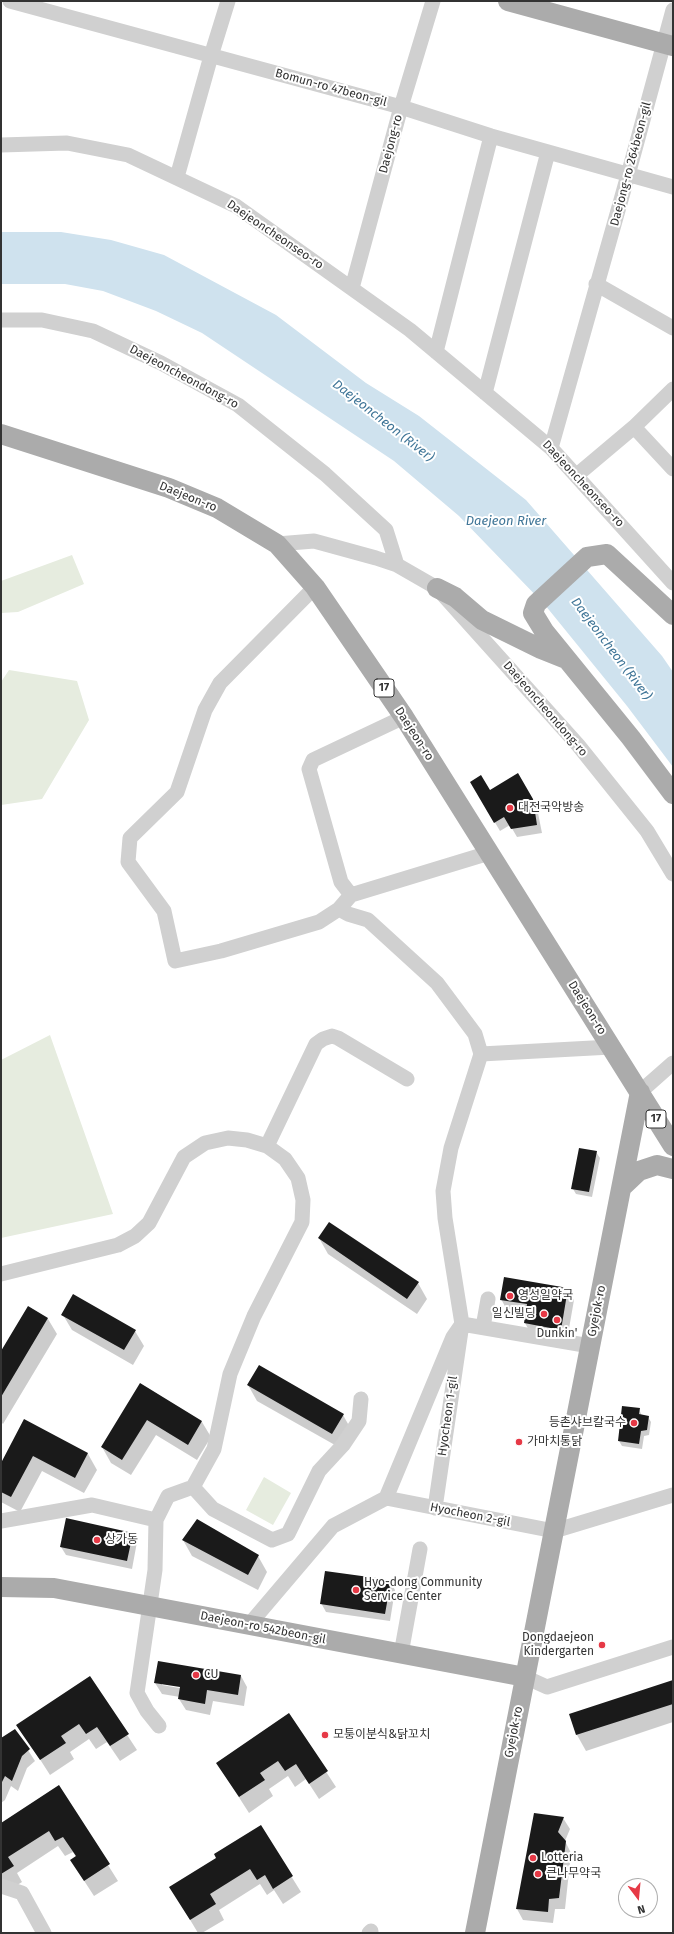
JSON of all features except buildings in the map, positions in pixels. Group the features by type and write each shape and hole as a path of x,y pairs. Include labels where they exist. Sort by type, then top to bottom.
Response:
{"main road":[{"path":"508,1 668,45"},
{"name":"Daejeon-ro","path":"1,434 170,488 217,508 277,544 315,587 404,718 673,1146"},
{"path":"673,615 607,554 587,557 536,604 532,613 535,620 673,794"},
{"path":"437,588 455,597 482,620 541,649 568,660"},
{"name":"Gyejok-ro","path":"475,1933 640,1092"},
{"path":"621,1188 639,1171 657,1165 673,1169"},
{"name":"Daejeon-ro 542beon-gil","path":"1,1587 54,1588 248,1626 525,1677"}],"street":[{"name":"Bomun-ro 47beon-gil","path":"10,1 401,107 491,136 673,187"},
{"path":"177,177 210,56 228,1"},
{"name":"Daejong-ro","path":"352,288 401,107 433,1"},
{"name":"Daejong-ro 264beon-gil","path":"551,448 596,284 668,45 673,10"},
{"path":"436,352 491,136"},
{"name":"Daejeoncheonseo-ro","path":"1,145 67,143 128,155 236,206 410,330 551,448 673,583"},
{"path":"485,393 548,152"},
{"path":"596,284 673,328"},
{"name":"Daejeoncheondong-ro","path":"1,320 42,320 93,331 161,363 238,405 325,474 386,530 397,565"},
{"path":"577,475 634,427 673,389"},
{"path":"634,427 673,469"},
{"name":"Daejeoncheondong-ro","path":"277,544 314,541 397,565 437,588 578,745 648,831 673,874"},
{"path":"315,587 220,683 205,710 177,792 130,838 128,862 164,911 175,961 221,951 319,922 339,909 351,895 489,853"},
{"path":"351,895 341,882 309,769 313,760 404,718"},
{"path":"339,909 348,914 368,920 437,983 475,1034 481,1054 612,1047"},
{"path":"268,1146 316,1044 323,1039 332,1036 338,1038 407,1079"},
{"name":"Hyocheon 1-gil","path":"434,1508 462,1324 445,1218 443,1191 451,1148 481,1054"},
{"path":"640,1092 673,1063"},
{"path":"1,1274 118,1245 135,1236 149,1223 184,1157 205,1143 228,1138 247,1140 268,1146 285,1159 298,1178 303,1200 302,1222 254,1316 230,1374 214,1449 193,1487 168,1496 156,1520 155,1570 137,1693 147,1711 159,1726"},
{"path":"483,1328 488,1299"},
{"path":"248,1626 333,1526 386,1498 453,1337 462,1324 590,1346"},
{"path":"193,1487 213,1509 272,1540 288,1534 319,1471 343,1445 359,1421 362,1399"},
{"path":"554,1531 673,1495"},
{"name":"Hyocheon 2-gil","path":"386,1498 554,1531"},
{"path":"1,1521 92,1505 156,1520"},
{"path":"401,1654 420,1549"},
{"path":"525,1677 547,1688 673,1647"},
{"path":"1,1886 22,1893 44,1933"}],"shaded area":[{"path":"72,555 84,584 18,612 1,613 1,581"},
{"path":"9,670 77,681 89,720 42,799 1,805 1,682"},
{"path":"50,1035 113,1214 1,1238 1,1060"},
{"path":"264,1477 291,1493 273,1525 246,1510"}],"water":[{"name":"Daejeon River","path":"1,232 61,232 111,240 164,255 276,315 366,383 419,416 526,500 662,656 673,672 673,767 627,706 545,605 459,516 394,461 202,333 156,311 103,291 65,284 1,284"}],"place":[{"name":"대전국악방송","path":"510,808"},
{"name":"영성일약국","path":"510,1296"},
{"name":"일신빌딩","path":"544,1314"},
{"name":"Dunkin'","path":"557,1320"},
{"name":"등촌샤브칼국수","path":"634,1423"},
{"name":"가마치통닭","path":"519,1442"},
{"name":"상가동","path":"97,1540"},
{"name":"Hyo-dong Community Service Center","path":"356,1590"},
{"name":"Dongdaejeon Kindergarten","path":"602,1645"},
{"name":"CU","path":"196,1675"},
{"name":"모퉁이분식&닭꼬치","path":"325,1735"},
{"name":"Lotteria","path":"533,1858"},
{"name":"큰나무약국","path":"538,1874"}],"water label":[{"name":"Daejeoncheon (River)","path":"383,421"},
{"name":"Daejeoncheon (River)","path":"611,649"}]}
